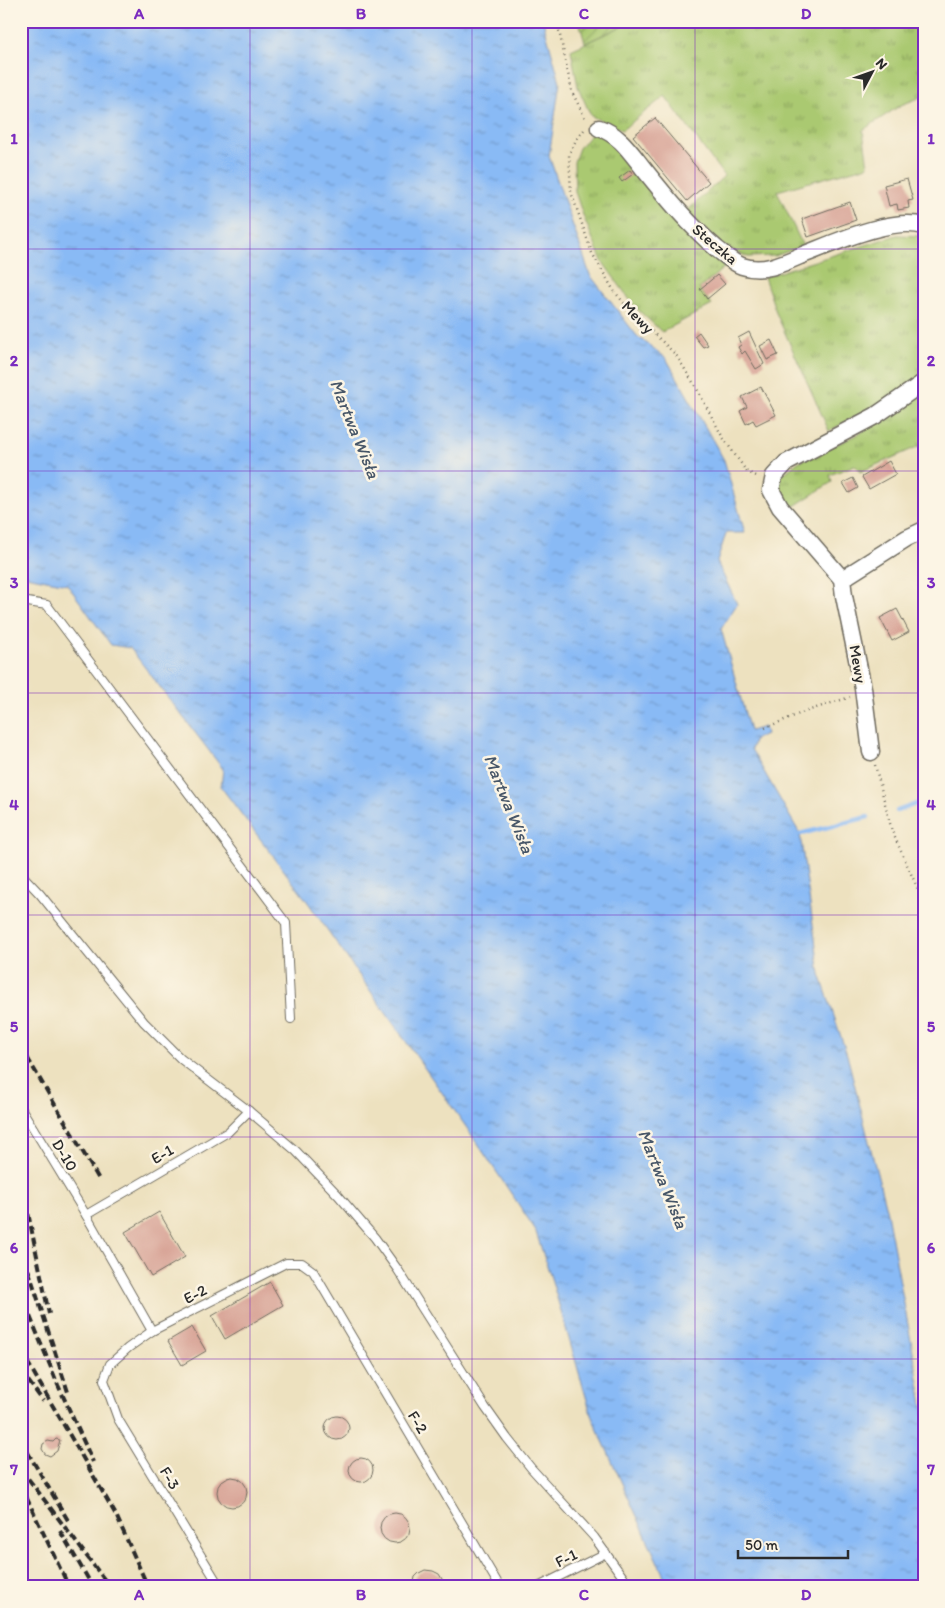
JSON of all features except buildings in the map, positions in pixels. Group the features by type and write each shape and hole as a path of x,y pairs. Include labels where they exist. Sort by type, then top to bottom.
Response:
{"street":[{"name":"Steczka","path":"594,127 608,131 623,143 680,213 705,238 740,266 756,270 780,264 866,231 912,223 924,226"},
{"path":"924,382 875,416 786,463 777,471 771,482 771,490 780,507 842,579 907,538 924,530"},
{"name":"Mewy","path":"842,579 863,692 871,752"}],"lane":[{"path":"21,601 47,606 286,923 291,1019"},
{"path":"21,874 40,894 144,1022 181,1059 249,1111 296,1151 338,1195 375,1238 417,1298 485,1407 507,1438 531,1468 594,1537 630,1587"},
{"name":"D-10","path":"21,1108 86,1215 152,1331"},
{"name":"E-1","path":"86,1215 228,1132 249,1111"},
{"name":"E-2","path":"104,1380 110,1364 152,1331 286,1263 302,1263 313,1271"},
{"name":"F-2","path":"313,1271 500,1587"},
{"name":"F-3","path":"104,1380 118,1419 220,1587"},
{"name":"F-1","path":"538,1587 606,1554"}],"path":[{"path":"557,21 572,92 594,127"},
{"name":"Mewy","path":"594,127 576,140 569,154 571,192 592,253 614,292 676,355 696,387 722,436 747,472 771,482"},
{"path":"765,728 804,712 863,692"},
{"path":"871,752 892,831 924,903"}],"green space":[{"path":"579,21 633,21 585,43"},
{"path":"633,21 924,21 924,96 901,105 863,130 868,166 777,191 803,246 775,256 748,257 721,245 687,211 724,176 665,96 622,130 591,116 578,87 571,50"},
{"path":"593,132 613,137 728,264 699,289 712,305 662,332 635,307 602,261 575,192 574,162 579,148"},
{"path":"897,235 921,236 924,238 924,376 910,387 829,431 777,315 764,277"},
{"path":"924,391 924,444 860,472 855,465 830,475 832,482 791,508 777,490 781,476 798,462 855,436"}],"water":[{"name":"Martwa Wisła","path":"21,21 543,21 560,82 549,156 590,275 637,336 666,358 724,460 745,533 726,533 717,562 737,604 721,629 750,731 764,727 766,734 755,739 751,749 800,834 820,974 847,1055 887,1213 924,1410 924,1587 669,1587 592,1417 535,1229 469,1131 307,901 221,787 223,769 130,648 111,645 67,584 21,575"}],"waterway":[{"path":"897,811 924,801"},
{"path":"800,834 868,817"}],"railway":[{"path":"21,1047 100,1181"},
{"path":"21,1179 49,1314"},
{"path":"21,1247 68,1392"},
{"path":"21,1294 58,1385 93,1462"},
{"path":"21,1351 116,1515 148,1587"},
{"path":"21,1371 43,1401"},
{"path":"21,1441 69,1522"},
{"path":"21,1469 110,1587"},
{"path":"21,1486 69,1587"},
{"path":"60,1531 93,1587"}]}
